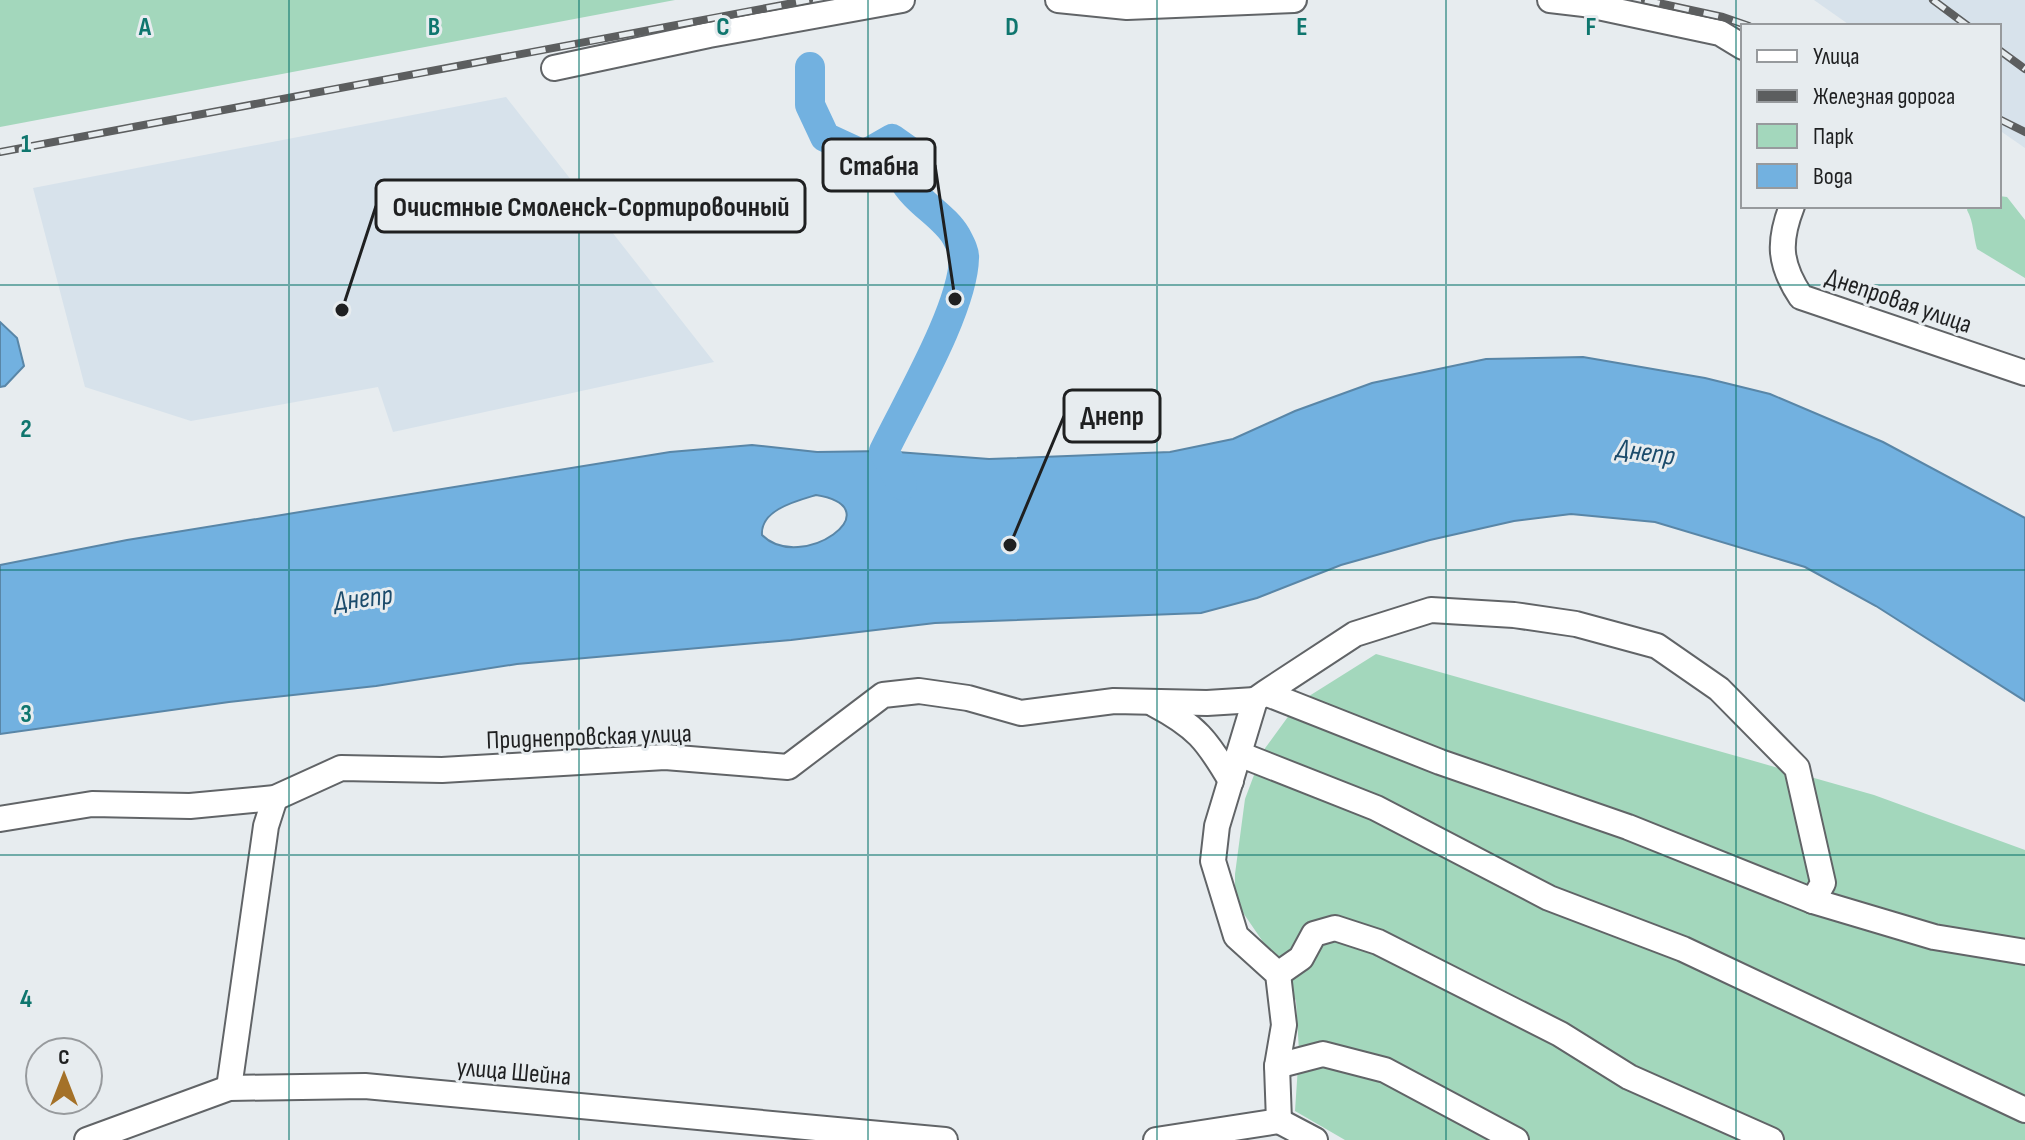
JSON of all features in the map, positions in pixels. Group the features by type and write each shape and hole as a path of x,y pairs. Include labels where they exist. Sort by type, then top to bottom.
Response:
{"street":[{"path":"554,68 709,35 902,0"},
{"path":"1058,0 1127,7 1294,0"},
{"path":"1550,0 1584,4 1720,33 1741,46"},
{"name":"Днепровая улица","path":"1791,208 1782,234 1788,276 1801,297 2025,373"},
{"path":"1279,1121 1277,1066 1284,1025 1278,974 1236,936 1213,861 1217,826 1260,697 1355,634 1431,610 1514,615 1576,624 1657,646 1719,689 1797,768 1823,883 1813,901"},
{"name":"Приднепровская улица","path":"0,819 92,804 190,806 275,798 341,768 442,770 665,757 788,767 883,695 919,691 968,698 1021,713 1114,701 1207,703 1260,697"},
{"path":"1260,697 1655,837 1813,901 1934,937 2025,952"},
{"path":"1148,701 1186,721 1210,746 1231,781"},
{"path":"1239,754 1376,808 1549,898 1683,949 2025,1110"},
{"path":"229,1088 266,826 275,798"},
{"path":"1278,974 1301,958 1314,934 1335,928 1378,942 1560,1034 1629,1077 1771,1140"},
{"path":"1277,1066 1323,1054 1385,1070 1516,1140"},
{"name":"улица Шейна","path":"87,1140 229,1088 365,1086 945,1140"},
{"path":"1156,1140 1279,1121 1315,1140"}],"shaded area":[{"path":"1814,0 2025,0 2025,148 2001,131 2001,24 1848,24"},
{"path":"506,97 714,362 393,432 378,387 191,421 85,387 33,188"}],"green space":[{"path":"0,0 675,0 0,127"},
{"path":"2001,196 2007,197 2025,220 2025,278 1977,249 1967,210 2001,208"},
{"path":"1376,654 1874,795 2025,850 2025,1140 1345,1140 1295,1111 1299,1051 1296,1001 1281,968 1235,901 1235,874 1245,799 1263,751 1298,703"}],"water":[{"path":"0,322 17,338 24,366 5,386 0,387"},
{"path":"1583,357 1705,378 1770,394 1883,442 2025,518 2025,701 1876,606 1805,567 1655,522 1571,514 1514,521 1430,540 1341,565 1257,598 1201,613 935,623 791,640 517,664 376,686 229,702 0,734 0,565 127,540 670,452 752,445 817,452 884,451 989,459 1170,452 1233,439 1295,411 1372,383 1486,359","holes":["816,495 838,502 846,512 844,524 817,543 798,547 779,545 762,535 767,519 790,504"]}],"waterway":[{"path":"810,67 810,105 825,137 864,155 892,139 909,151 902,177 914,194 951,228 964,253 961,279 944,329 884,451 902,485"}],"railway":[{"path":"0,152 809,0"},
{"path":"1645,0 1743,24"},
{"path":"1933,0 1965,24"},
{"path":"2001,51 2025,69"},
{"path":"2001,120 2025,132"}],"place":[{"name":"Стабна","path":"955,299"},
{"name":"Очистные Смоленск-Сортировочный","path":"342,310"},
{"name":"Днепр","path":"1010,545"}]}
